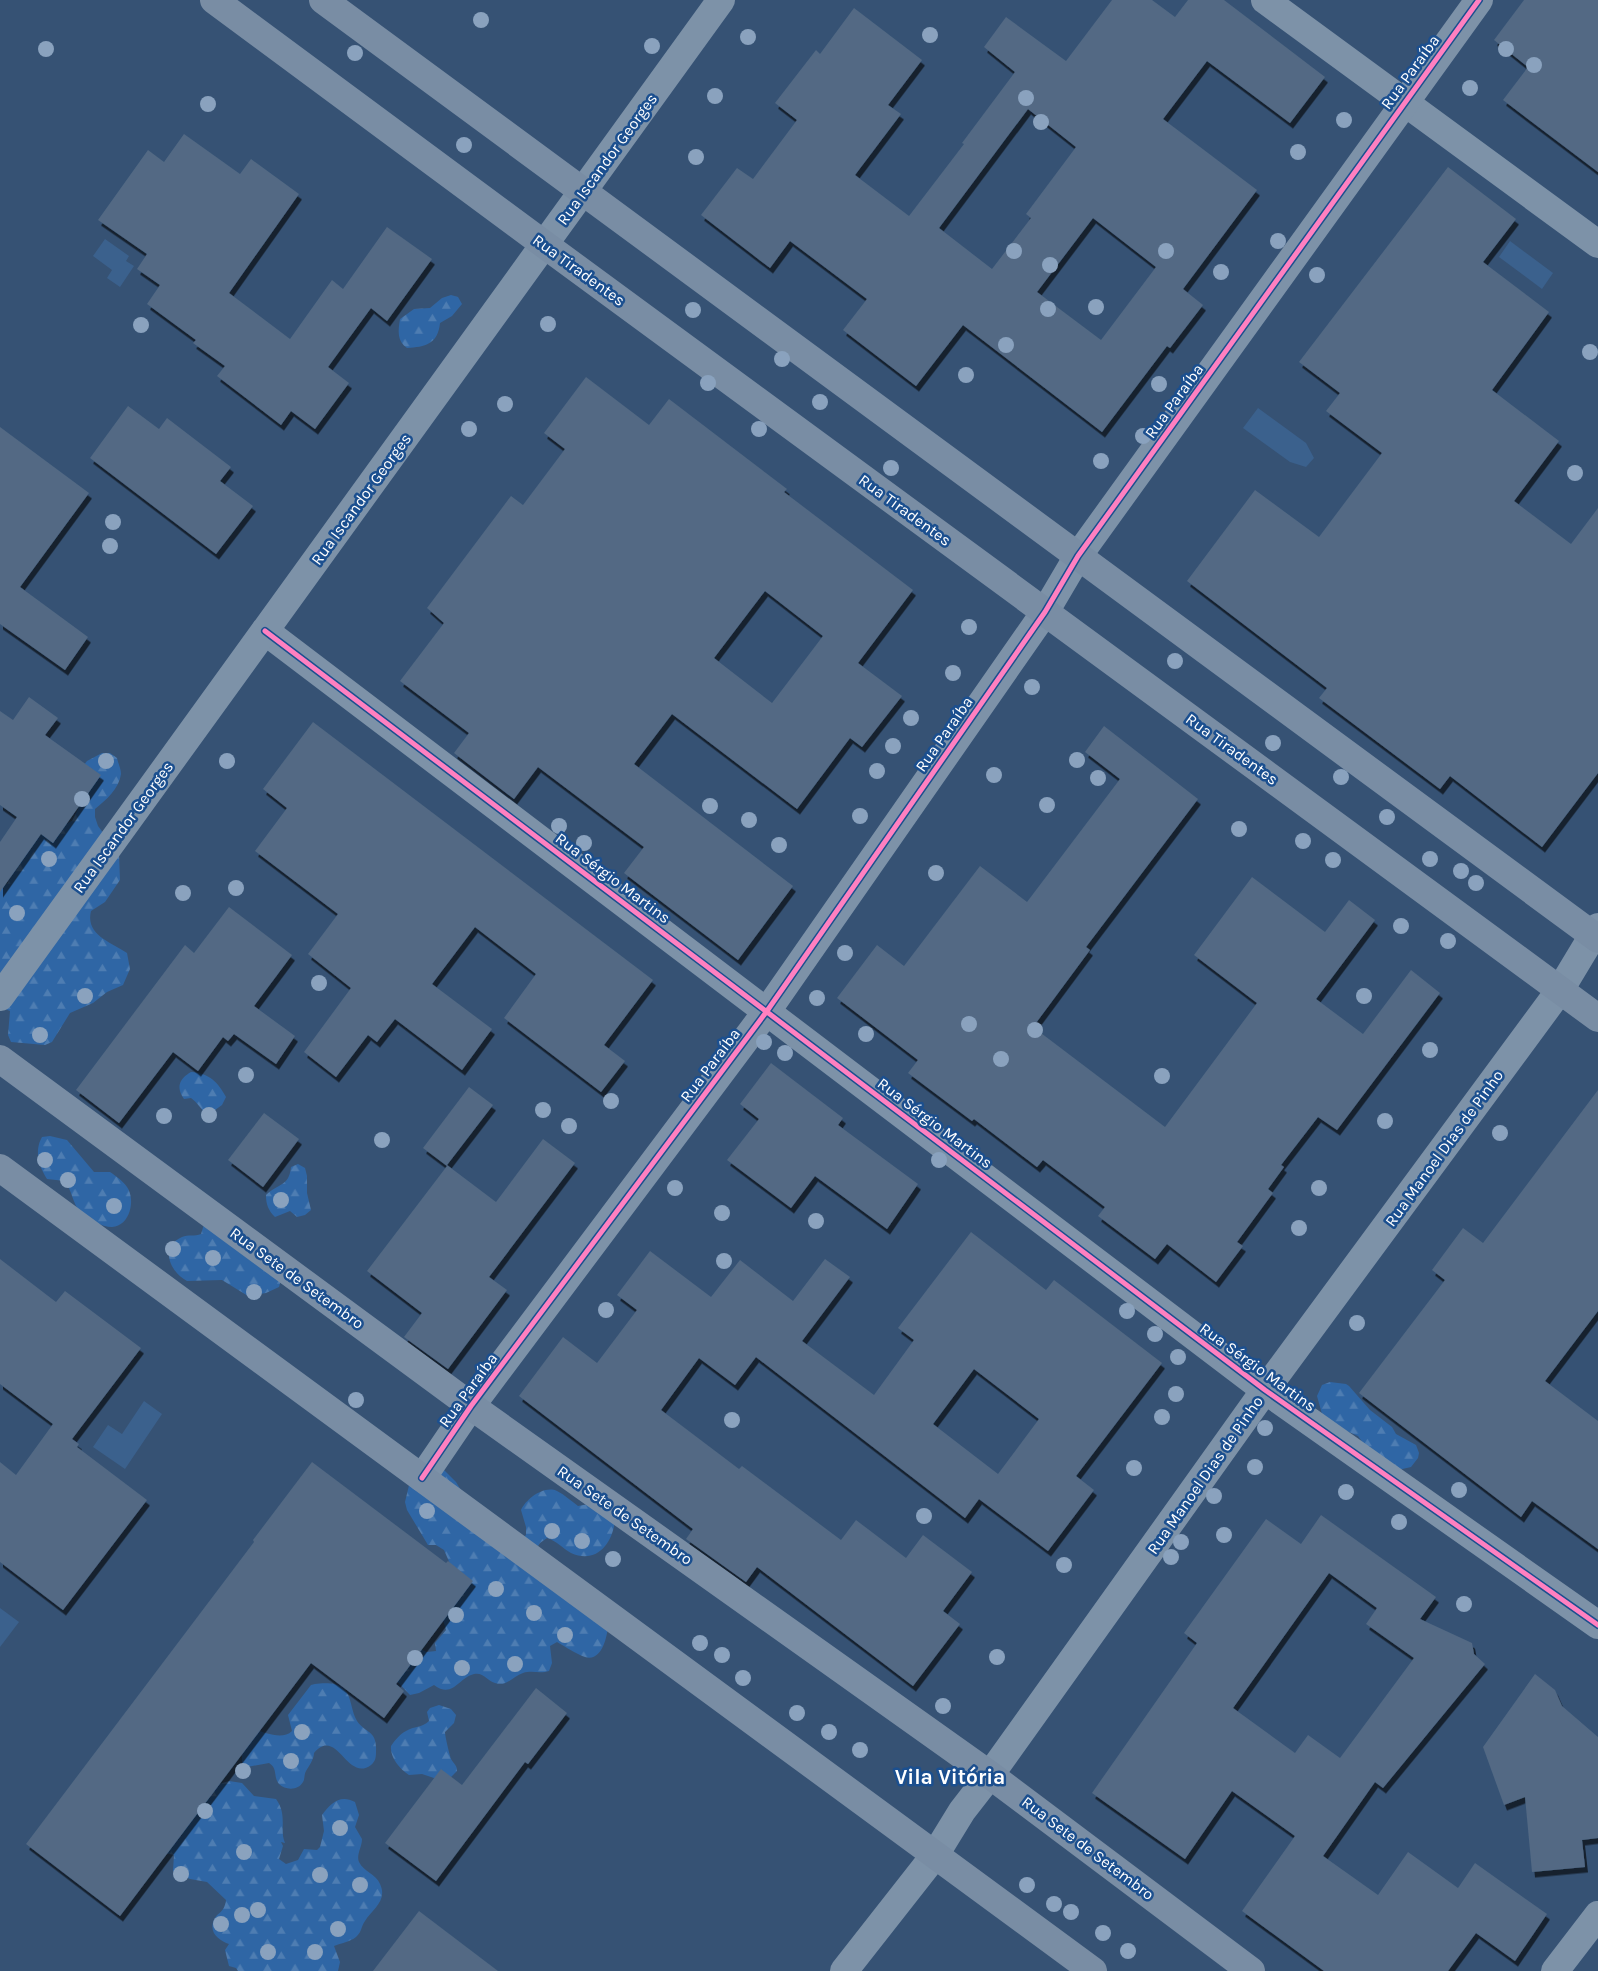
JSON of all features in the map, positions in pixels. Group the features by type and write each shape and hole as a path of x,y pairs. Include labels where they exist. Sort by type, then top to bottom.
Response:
{"main road":[{"name":"Rua Tiradentes","path":"214,0 544,245 1598,1018"},
{"path":"323,0 1078,556 1596,934"},
{"name":"Rua Sete de Setembro","path":"0,1059 471,1406 990,1775 1251,1971"},
{"path":"0,1168 1093,1971"}],"street":[{"name":"Rua Iscandor Georges","path":"0,997 721,0"},
{"path":"1265,0 1598,244"},
{"name":"Rua Paraíba","path":"422,1478 471,1406 766,1011 1045,612 1078,556 1479,0"},
{"name":"Rua Sérgio Martins","path":"266,631 1265,1390 1598,1625"},
{"name":"Rua Manoel Dias de Pinho","path":"844,1971 935,1855 962,1811 990,1775 1265,1390 1560,990 1596,934"},
{"path":"1555,1971 1598,1914"}],"green space":[{"path":"451,295 458,297 462,304 452,316 440,323 437,336 425,345 407,348 401,342 399,335 400,319 414,309 430,308 442,298"},
{"path":"102,753 110,753 117,758 121,772 118,785 108,798 95,809 98,826 119,854 120,880 105,902 91,911 90,919 92,926 101,937 127,953 130,969 123,985 107,992 93,1003 70,1013 52,1042 45,1045 11,1042 8,1035 10,1011 0,1007 0,887 7,884 11,877 9,869 42,834 72,821 79,807 77,774 87,761"},
{"path":"191,1072 208,1076 220,1087 226,1097 222,1105 208,1115 191,1098 184,1099 180,1091 181,1080"},
{"path":"50,1136 67,1140 94,1172 110,1172 125,1185 130,1192 131,1205 130,1212 123,1222 118,1226 112,1227 104,1226 91,1220 78,1209 65,1181 47,1179 40,1164 38,1148 42,1137"},
{"path":"298,1164 305,1168 307,1193 311,1210 305,1215 297,1217 290,1211 275,1217 268,1207 266,1195 282,1184 288,1178 291,1167"},
{"path":"206,1218 281,1280 279,1287 266,1293 248,1296 222,1280 187,1281 181,1277 172,1266 169,1253 171,1247 175,1241 182,1237 201,1234"},
{"path":"1330,1382 1349,1386 1370,1410 1392,1427 1396,1434 1416,1445 1419,1453 1418,1458 1411,1467 1398,1470 1363,1443 1358,1436 1324,1421 1317,1396 1322,1385"},
{"path":"438,1464 456,1482 470,1505 520,1541 526,1535 526,1527 521,1510 531,1498 541,1491 557,1491 578,1506 594,1503 615,1518 614,1527 607,1543 596,1554 580,1556 571,1553 547,1538 536,1549 608,1626 603,1648 596,1656 591,1658 585,1657 557,1642 550,1646 552,1663 549,1671 519,1674 503,1684 492,1682 483,1675 474,1674 468,1676 451,1689 441,1689 434,1685 419,1693 410,1695 393,1677 420,1649 427,1652 436,1651 435,1643 446,1630 439,1606 451,1566 444,1550 436,1545 428,1545 407,1510 405,1502 411,1477"},
{"path":"334,1684 347,1692 357,1721 375,1739 376,1755 373,1763 363,1769 355,1767 336,1750 329,1746 322,1747 314,1753 301,1785 291,1789 279,1784 274,1767 269,1763 247,1767 242,1765 242,1740 253,1729 278,1736 292,1731 288,1715 311,1685"},
{"path":"439,1705 451,1709 456,1715 454,1723 445,1732 451,1759 457,1771 451,1777 434,1778 422,1774 409,1775 396,1763 392,1755 391,1746 404,1732 424,1725 429,1721 427,1712 430,1708"},
{"path":"229,1781 242,1783 254,1796 276,1799 282,1811 283,1838 285,1843 281,1842 283,1846 279,1859 286,1864 298,1860 304,1849 317,1850 320,1847 324,1831 322,1815 332,1804 340,1799 355,1802 359,1815 355,1827 362,1839 358,1857 359,1862 378,1881 382,1895 381,1900 364,1923 358,1935 351,1940 334,1946 340,1962 338,1971 238,1971 236,1968 229,1966 225,1950 229,1944 219,1939 213,1929 214,1920 224,1908 226,1900 207,1882 190,1879 173,1871 174,1855 165,1853 216,1785"}],"shaded area":[{"path":"105,239 129,256 126,261 134,266 120,287 107,278 112,270 93,256"},
{"path":"1510,241 1553,273 1542,289 1499,257"},
{"path":"1258,408 1306,443 1314,458 1306,467 1290,462 1243,428"},
{"path":"144,1401 162,1414 125,1469 93,1447 108,1425 122,1434"},
{"path":"0,1608 19,1622 0,1647"}],"building":[{"path":"1112,0 1152,0 1175,17 1188,0 1224,0 1325,77 1290,123 1207,61 1163,119 1257,190 1183,289 1203,305 1170,348 1167,346 1102,432 963,325 916,386 843,330 867,299 790,241 770,268 701,215 737,168 753,179 797,120 775,103 816,50 820,54 854,8 922,60 888,105 901,114 855,175 909,216 964,144 962,143 1015,72 984,47 1006,17 1066,61","holes":["1028,109 1076,147 1026,214 1031,218 992,269 939,228","1093,218 1156,267 1101,340 1037,292"]},
{"path":"1524,0 1598,0 1598,172 1503,100 1528,67 1494,40"},
{"path":"184,134 240,174 251,159 299,194 229,293 290,339 332,280 343,289 387,227 432,259 387,321 371,308 328,367 349,383 315,429 291,411 281,425 217,376 225,366 193,343 196,340 147,304 160,285 137,269 147,254 98,220 148,150 164,162"},
{"path":"1448,167 1516,219 1483,262 1549,312 1492,390 1559,441 1514,501 1571,544 1598,508 1598,773 1542,847 1450,776 1440,789 1319,698 1327,688 1187,581 1255,490 1319,537 1382,453 1326,411 1340,393 1299,362"},
{"path":"586,377 649,425 669,399 787,489 784,492 913,590 858,663 902,696 862,747 850,738 797,809 672,714 634,764 793,886 738,960 624,873 644,847 538,767 514,799 454,753 469,733 400,681 444,623 427,608 511,496 523,505 565,449 544,433","holes":["765,591 823,636 772,703 714,658"]},
{"path":"128,406 159,429 167,418 231,467 220,481 253,506 216,554 90,458"},
{"path":"0,427 89,493 20,587 88,637 65,670 0,624"},
{"path":"29,697 58,718 45,735 101,775 53,843 41,834 0,892 0,842 17,817 0,805 0,711 13,720"},
{"path":"313,722 653,980 604,1045 625,1061 601,1092 504,1018 536,974 475,927 432,984 492,1029 462,1070 395,1019 377,1042 368,1035 336,1077 304,1052 351,988 308,954 338,914 255,851 287,808 263,789"},
{"path":"1104,726 1198,799 1086,947 1090,950 1033,1027 1165,1127 1257,1003 1194,955 1252,877 1325,932 1349,900 1375,920 1316,999 1363,1034 1411,970 1440,993 1337,1130 1318,1117 1281,1165 1284,1167 1268,1189 1273,1193 1237,1242 1243,1246 1216,1282 1167,1244 1155,1259 1098,1216 1105,1207 1043,1160 1037,1167 974,1119 972,1121 908,1073 918,1060 837,998 877,945 904,966 980,866 1027,902 1120,779 1085,752"},
{"path":"229,907 292,955 254,1006 295,1036 276,1064 234,1034 228,1041 223,1037 198,1071 173,1052 119,1123 76,1090 185,945 194,953"},
{"path":"771,1063 843,1118 838,1125 918,1184 887,1229 815,1176 791,1208 727,1160 759,1119 740,1104"},
{"path":"469,1087 493,1105 447,1165 496,1202 543,1139 575,1163 489,1277 507,1290 448,1369 404,1337 422,1313 367,1271 447,1166 423,1148"},
{"path":"1598,1090 1598,1311 1545,1381 1598,1421 1598,1549 1532,1501 1521,1517 1359,1393 1445,1280 1432,1270 1463,1228 1483,1243"},
{"path":"264,1113 299,1139 263,1187 228,1160"},
{"path":"971,1232 1046,1290 1054,1280 1162,1363 1076,1476 1094,1490 1048,1551 979,1499 965,1518 756,1357 735,1385 699,1358 661,1410 739,1469 742,1466 841,1540 856,1520 906,1558 923,1535 972,1572 943,1611 960,1624 913,1686 757,1567 746,1582 686,1539 693,1529 519,1396 563,1337 597,1363 637,1310 617,1295 650,1251 711,1297 740,1260 793,1301 825,1259 850,1277 802,1341 874,1395 914,1340 898,1328","holes":["974,1369 1039,1419 998,1474 933,1424"]},
{"path":"0,1259 56,1302 65,1291 141,1348 72,1439 79,1444 77,1447 147,1500 63,1610 0,1562 0,1462 16,1475 53,1424 0,1384"},
{"path":"312,1462 446,1563 448,1561 473,1581 396,1684 404,1691 384,1718 311,1663 120,1916 26,1844 254,1542 253,1540"},
{"path":"1321,1515 1436,1597 1420,1619 1472,1643 1474,1654 1485,1664 1383,1788 1375,1782 1323,1856 1378,1895 1408,1852 1458,1888 1475,1863 1547,1914 1515,1961 1476,1933 1448,1971 1324,1971 1242,1911 1295,1836 1232,1791 1185,1859 1092,1793 1197,1643 1184,1633 1266,1519 1301,1544","holes":["1329,1573 1377,1608 1366,1624 1414,1658 1340,1758 1308,1735 1295,1753 1233,1708"]},
{"path":"1535,1674 1555,1690 1562,1706 1598,1737 1598,1838 1582,1840 1585,1867 1532,1872 1525,1797 1504,1805 1483,1747"},
{"path":"536,1688 567,1713 528,1764 525,1762 436,1881 385,1843 441,1769 462,1785"},
{"path":"419,1911 498,1971 373,1971"}],"cycle path":[{"path":"422,1478 471,1406 767,1011 1045,612 1078,556 1479,0"},
{"path":"265,631 1265,1390 1598,1625"}],"district":[{"name":"Vila Vitória","path":"950,1777"}]}
